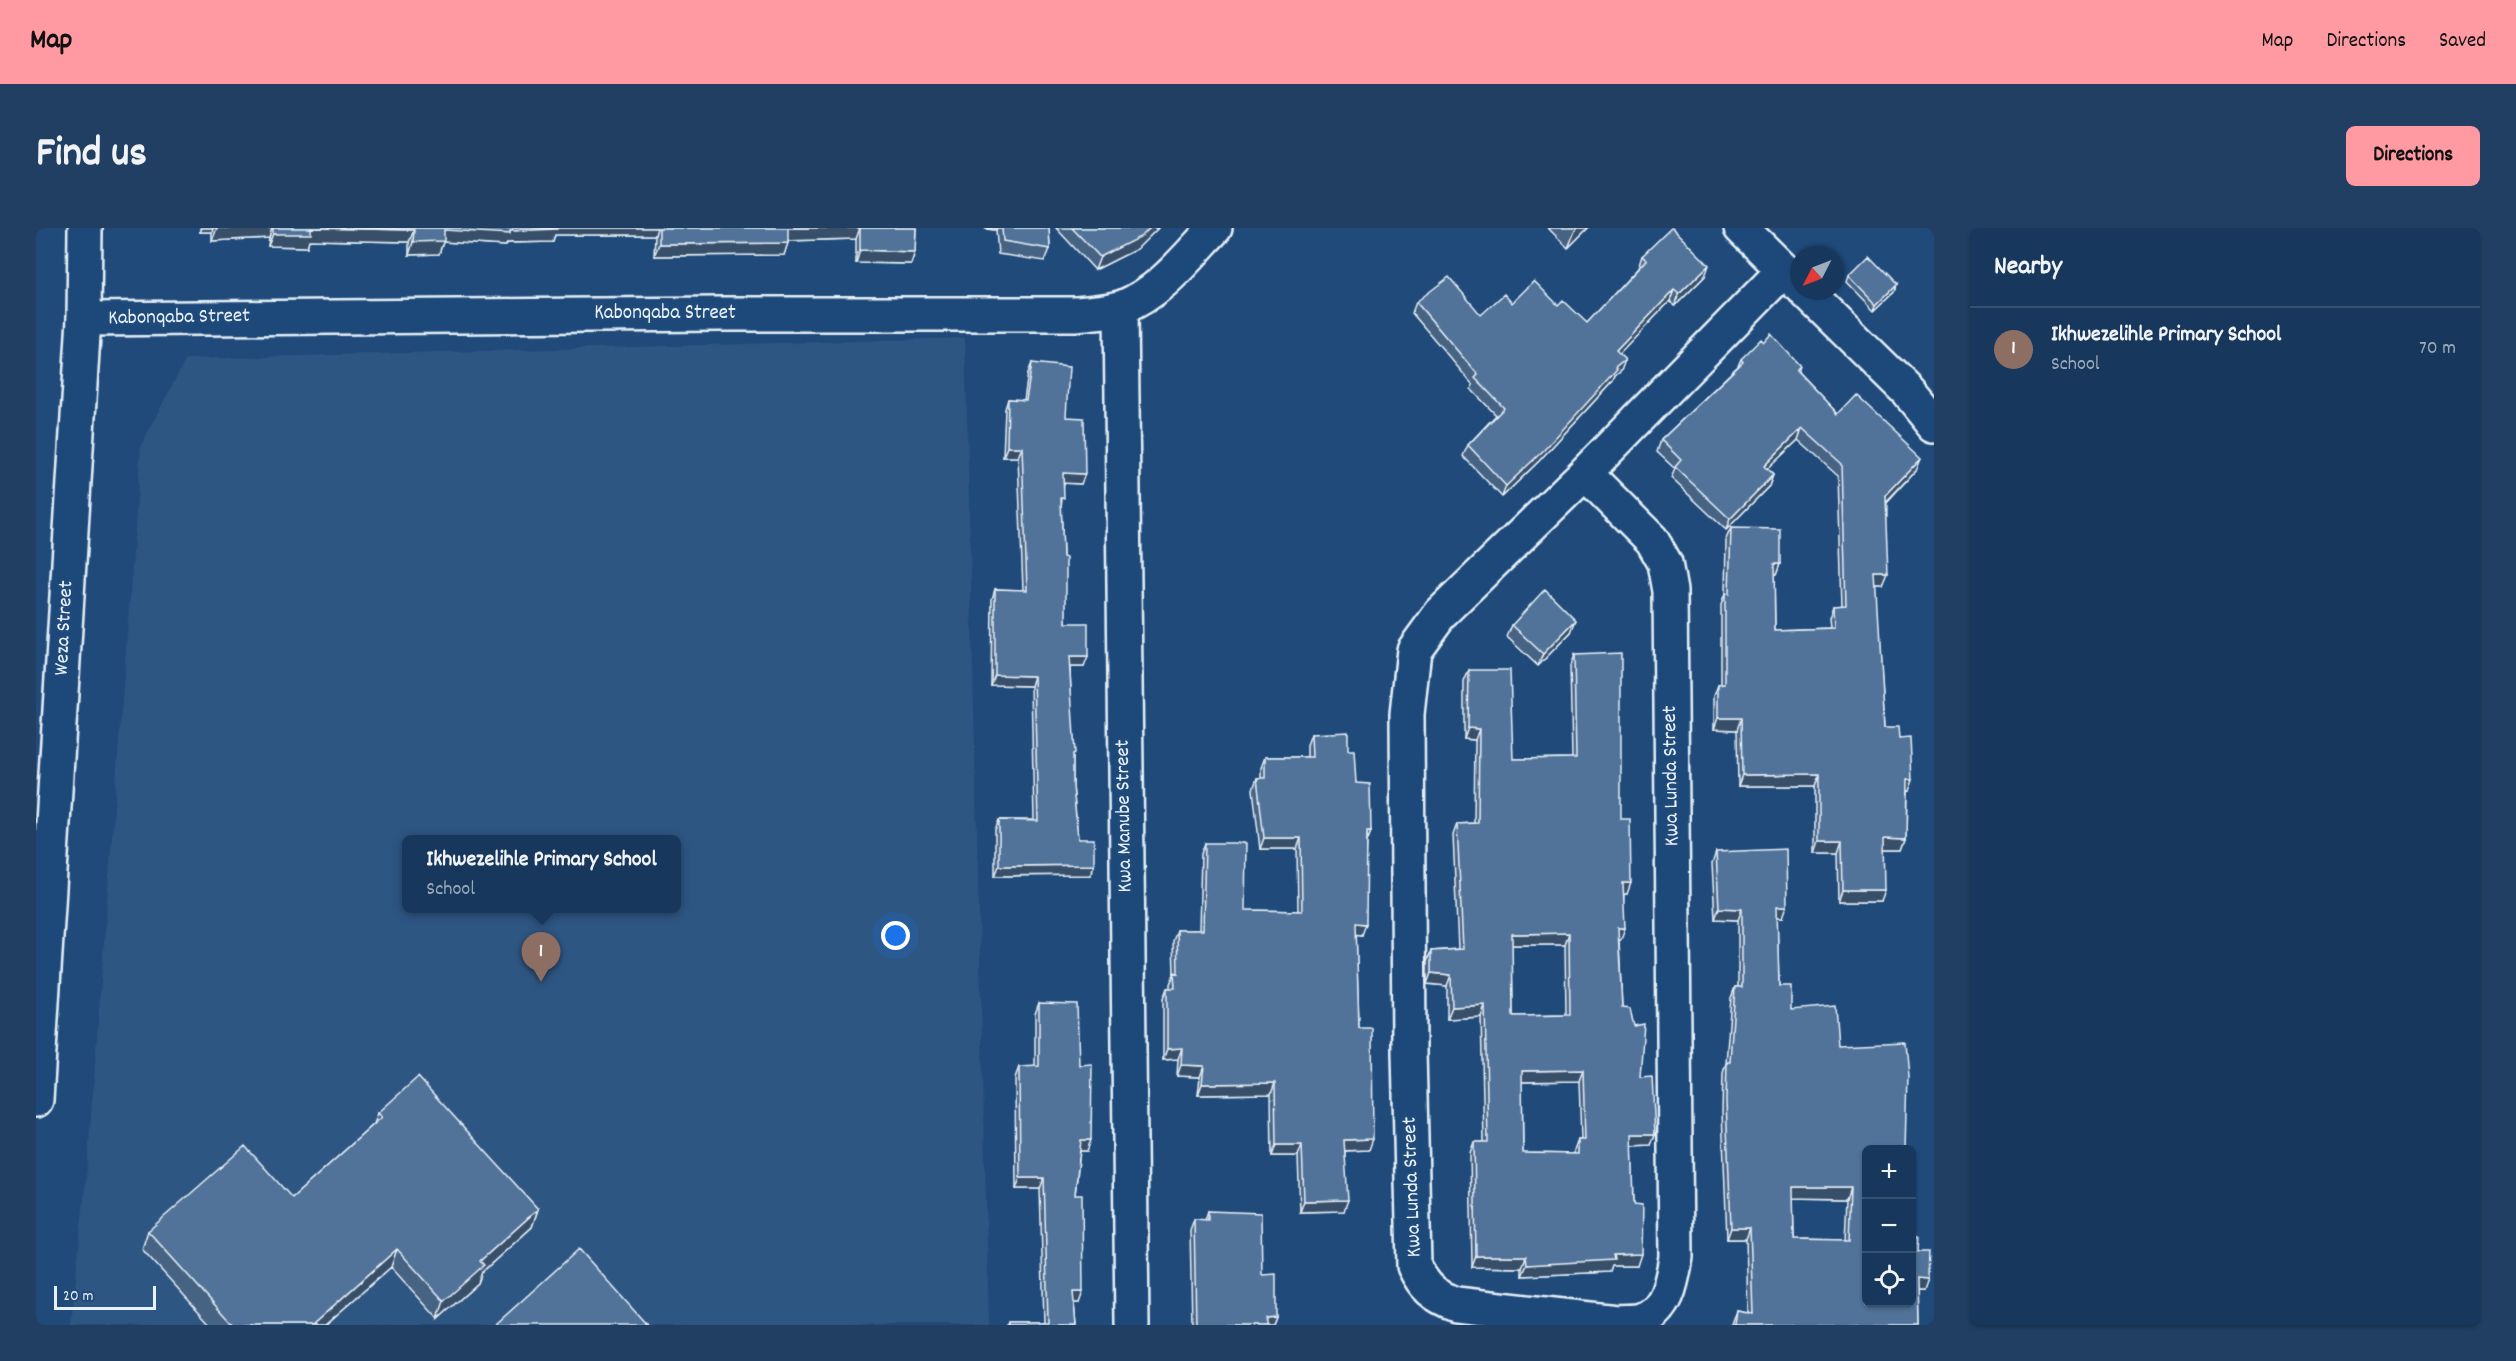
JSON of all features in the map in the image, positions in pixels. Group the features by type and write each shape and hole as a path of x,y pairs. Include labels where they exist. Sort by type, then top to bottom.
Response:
{"street":[{"name":"Weza Street","path":"36,1100 84,319 85,228"},
{"name":"Kabonqaba Street","path":"84,319 1076,314 1121,308 1146,295 1168,278 1215,228"},
{"path":"1741,228 1790,276"},
{"name":"Kwa Lunda Street","path":"1586,473 1652,540 1665,563 1670,591 1677,1257 1672,1286 1659,1308 1641,1320 1617,1322 1456,1304 1437,1297 1423,1284 1414,1266 1409,1039 1407,714 1414,650 1441,613 1586,473 1790,287"},
{"path":"1814,300 1907,391 1934,424"},
{"name":"Kwa Manube Street","path":"1121,308 1132,1325"}],"shaded area":[{"path":"965,338 989,1325 71,1325 88,1158 141,445 186,359"}],"building":[{"path":"273,228 311,228 311,234 273,234"},
{"path":"317,228 557,229 510,231 510,234 444,230 444,241 413,242 414,230"},
{"path":"659,228 788,228 788,243 659,244"},
{"path":"860,228 916,228 915,252 860,250"},
{"path":"1002,228 1049,228 1050,249 1003,241"},
{"path":"1072,228 1150,228 1142,236 1100,257"},
{"path":"1671,228 1709,265 1679,294 1674,290 1616,351 1625,360 1615,368 1617,370 1544,450 1506,486 1468,445 1504,408 1475,378 1478,375 1416,302 1449,277 1481,315 1504,294 1512,303 1534,281 1558,305 1563,300 1587,323 1646,260 1642,256"},
{"path":"1868,256 1896,285 1877,304 1849,275"},
{"path":"1771,334 1800,366 1796,370 1838,414 1856,395 1922,457 1885,496 1888,575 1876,575 1885,727 1898,727 1899,739 1911,738 1913,779 1907,779 1906,838 1885,837 1886,890 1843,890 1842,841 1819,841 1819,774 1742,775 1741,718 1718,718 1718,685 1725,684 1725,594 1729,594 1731,528 1780,529 1780,564 1774,564 1775,630 1834,628 1833,606 1846,605 1842,464 1802,428 1764,466 1773,475 1730,519 1675,467 1681,460 1661,440 1743,362 1741,359 1761,339 1764,342"},
{"path":"1032,363 1069,367 1066,417 1084,418 1085,474 1063,473 1064,498 1061,498 1063,557 1066,558 1066,623 1088,623 1088,657 1069,657 1075,753 1073,754 1073,786 1078,839 1094,839 1094,865 999,866 999,820 1038,821 1034,676 995,675 995,589 1027,590 1022,447 1007,447 1008,399 1026,400"},
{"path":"1545,589 1576,620 1543,654 1512,625"},
{"path":"1621,653 1621,819 1630,819 1631,883 1623,883 1625,928 1618,928 1622,1008 1630,1009 1634,1026 1644,1024 1640,1077 1652,1076 1655,1134 1632,1134 1634,1204 1642,1205 1641,1254 1613,1255 1614,1260 1527,1265 1526,1256 1476,1256 1474,1142 1488,1142 1485,1005 1452,1007 1451,975 1431,973 1431,951 1463,949 1457,824 1478,823 1479,729 1468,728 1469,670 1510,670 1513,759 1576,758 1574,655","holes":["1569,933 1570,1015 1513,1016 1512,934","1583,1070 1585,1140 1578,1140 1578,1154 1523,1153 1522,1071"]},
{"path":"1348,732 1348,750 1354,750 1356,783 1370,784 1371,831 1367,831 1366,924 1356,923 1359,1028 1372,1028 1373,1139 1344,1140 1348,1200 1304,1201 1302,1145 1276,1145 1275,1083 1202,1084 1204,1066 1181,1065 1182,1048 1167,1049 1167,988 1175,988 1174,972 1178,973 1177,930 1203,930 1205,843 1246,843 1245,910 1302,911 1301,838 1264,838 1257,778 1265,778 1265,757 1312,757 1311,734"},
{"path":"1786,849 1787,906 1777,906 1779,986 1791,986 1791,1010 1835,1006 1838,1045 1905,1042 1908,1077 1906,1145 1862,1145 1862,1307 1916,1307 1916,1236 1919,1236 1918,1252 1929,1252 1928,1280 1917,1279 1918,1325 1735,1325 1737,1311 1753,1314 1750,1228 1731,1228 1726,1100 1727,1062 1730,1062 1735,987 1742,987 1742,909 1719,908 1716,852","holes":["1793,1187 1851,1187 1849,1240 1794,1239"]},
{"path":"1039,1003 1077,1004 1079,1065 1092,1064 1091,1140 1081,1140 1075,1195 1082,1195 1083,1292 1073,1292 1076,1325 1008,1325 1008,1322 1048,1322 1044,1178 1020,1178 1019,1067 1039,1066"},
{"path":"418,1077 538,1209 480,1261 484,1265 444,1301 397,1249 312,1325 233,1325 148,1231 245,1146 292,1198 382,1117 378,1113"},
{"path":"1208,1211 1261,1213 1262,1275 1276,1274 1276,1317 1266,1318 1266,1325 1196,1325 1194,1219 1208,1220"},
{"path":"579,1249 647,1325 495,1325"}],"place":[{"name":"Ikhwezelihle Primary School","path":"541,982"}]}
